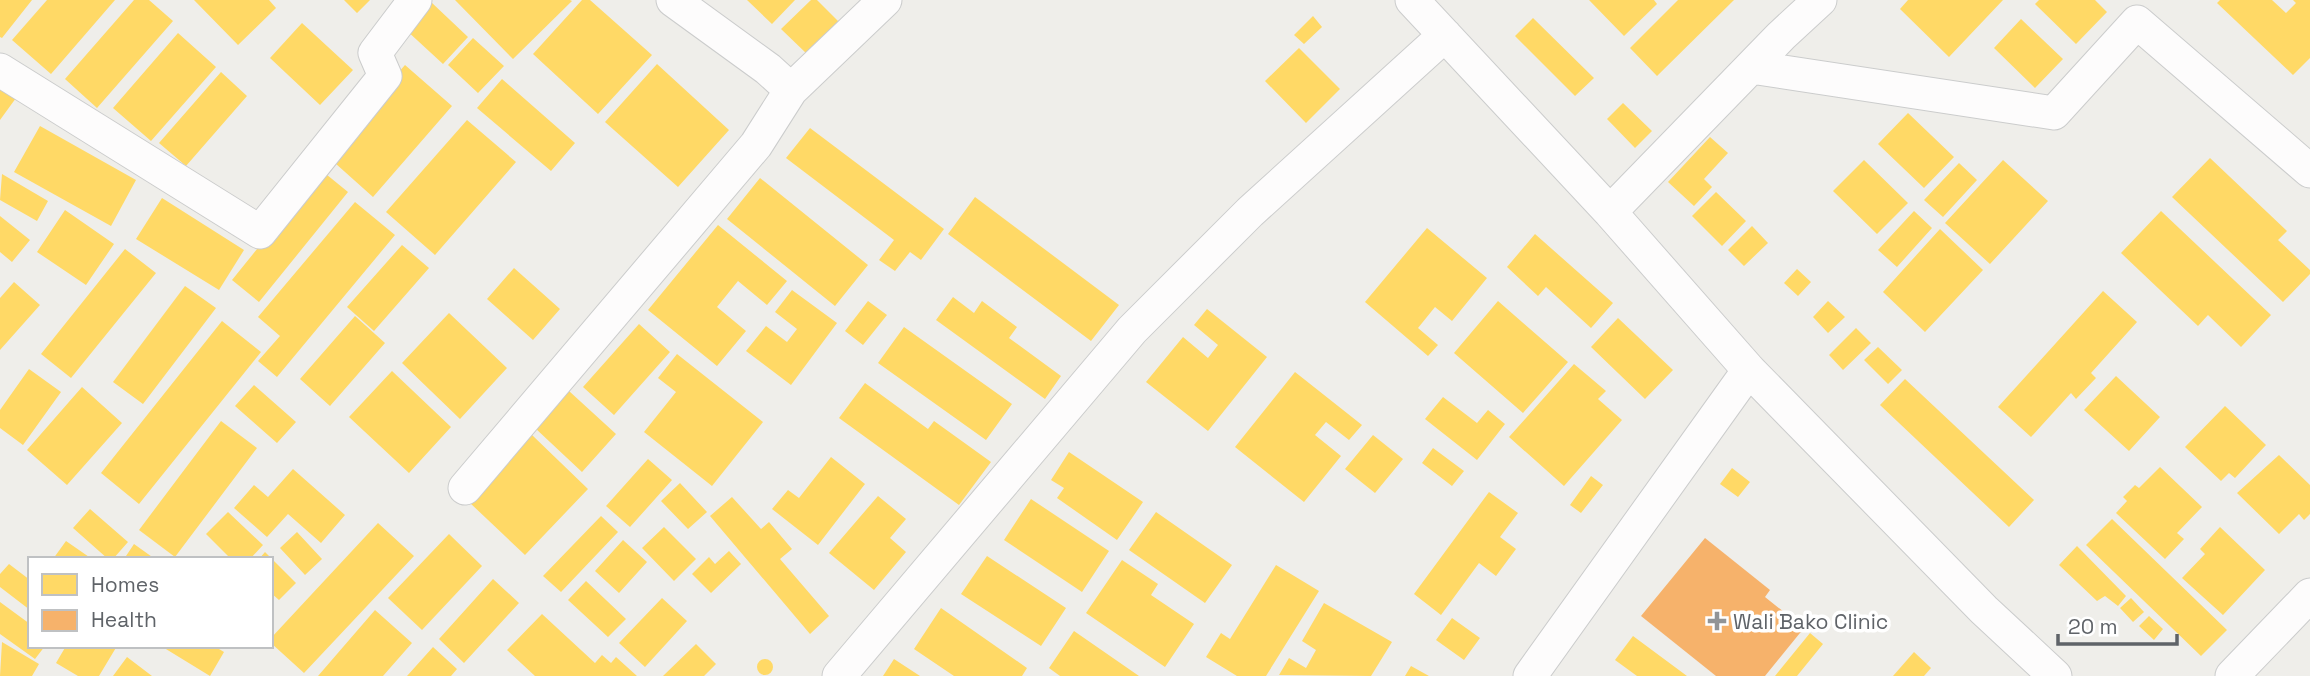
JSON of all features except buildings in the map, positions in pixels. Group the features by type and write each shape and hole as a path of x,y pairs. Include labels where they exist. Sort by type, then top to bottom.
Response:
{"street":[{"path":"0,70 260,232 385,76 375,53 415,0"},
{"path":"673,0 768,69 792,90"},
{"path":"465,488 757,145 792,90 885,0"},
{"path":"1412,0 1610,212 1749,370 1983,610 2055,676"},
{"path":"1610,212 1820,0"},
{"path":"1751,67 2054,113 2137,22 2310,171"},
{"path":"839,676 1132,330 1250,212 1445,35"},
{"path":"1530,676 1749,370"},
{"path":"2232,676 2310,595"}],"place":[{"name":"Wali Bako Clinic","path":"1717,621"}]}
